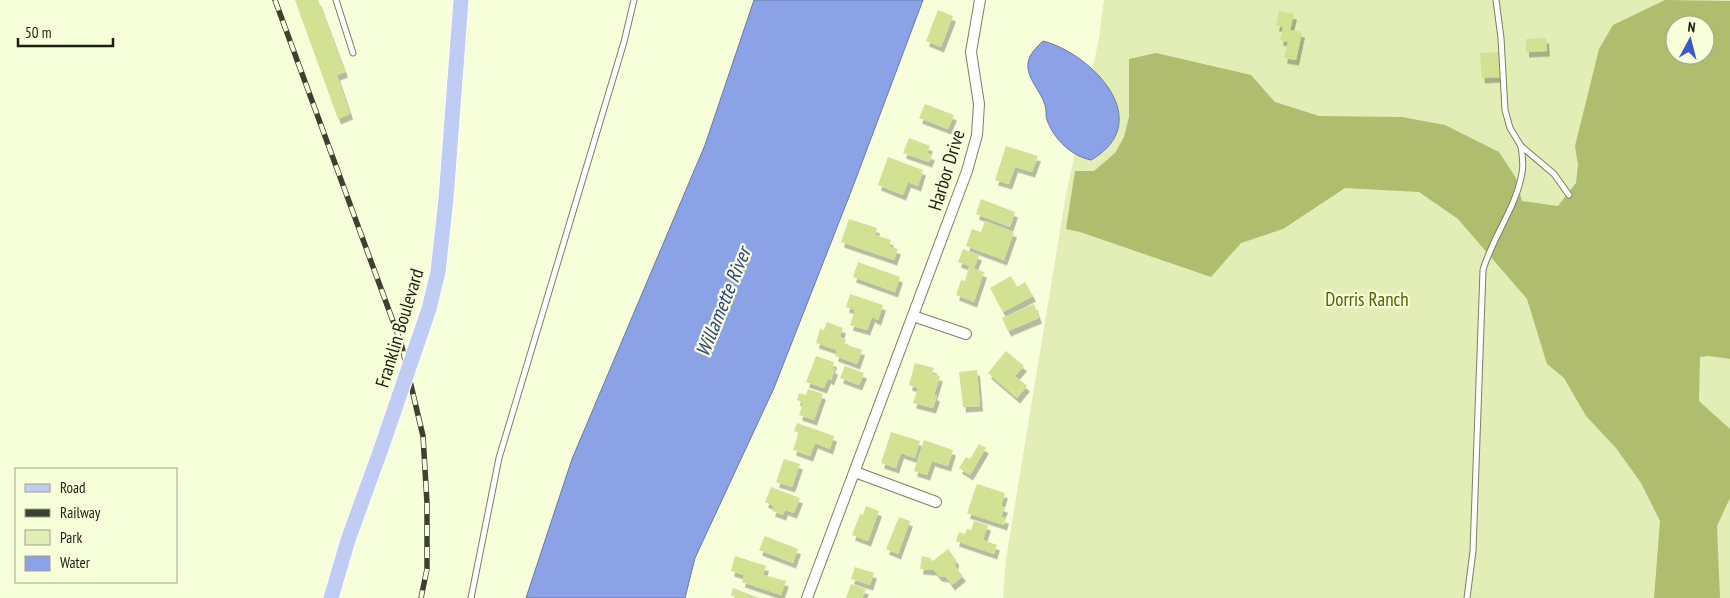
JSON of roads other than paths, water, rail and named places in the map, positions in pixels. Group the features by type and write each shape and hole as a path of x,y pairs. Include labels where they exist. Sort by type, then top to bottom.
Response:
{"main road":[{"name":"Franklin Boulevard","path":"331,598 348,540 430,309 438,272 446,199 461,0"}],"street":[{"name":"Harbor Drive","path":"807,598 967,170 977,134 979,104 971,52 980,0"},
{"path":"913,316 966,334"},
{"path":"855,472 936,502"}],"lane":[{"path":"336,0 353,53"},
{"path":"471,598 499,458 624,42 634,0"},
{"path":"1496,0 1501,38 1505,110 1510,128 1521,146 1554,174 1569,195"},
{"path":"1468,598 1472,551 1483,270 1489,251 1515,199 1523,171 1521,146"}],"water":[{"name":"Willamette River","path":"754,0 923,0 774,388 695,558 685,598 526,598 572,459 705,145"},
{"path":"1043,41 1062,48 1098,74 1110,91 1118,109 1118,127 1110,145 1091,160 1077,155 1064,146 1054,134 1047,120 1045,105 1031,79 1028,69 1030,57"}],"railway":[{"path":"275,0 401,343 423,436 427,503 427,569 421,598"}],"park label":[{"name":"Dorris Ranch","path":"1367,299"}]}
